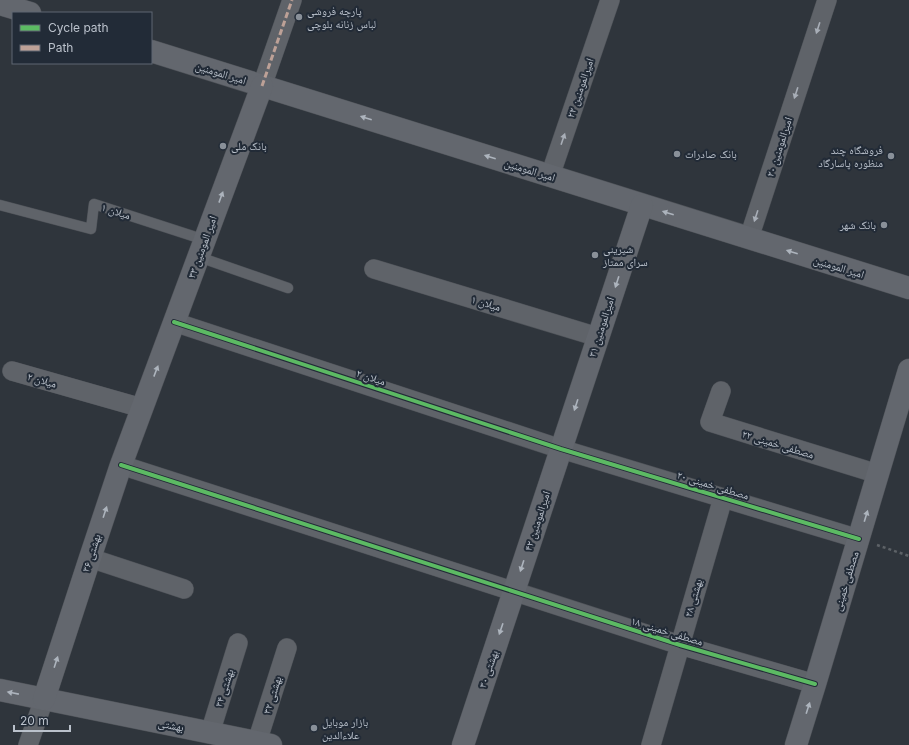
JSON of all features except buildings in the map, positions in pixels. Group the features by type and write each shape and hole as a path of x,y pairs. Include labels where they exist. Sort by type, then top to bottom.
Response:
{"main road":[{"path":"0,4 27,12"},
{"name":"امیر المومنین","path":"152,51 909,288"},
{"name":"امیر المومنین ۳۳","path":"142,408 262,86"},
{"name":"امیرالمومنین ۳۱","path":"561,450 642,205"},
{"name":"مصطفی خمینی","path":"796,745 909,370"},
{"name":"بهشتی ۳۶","path":"44,699 121,465 142,408"},
{"name":"امیرالمومنین ۴۲","path":"514,592 561,450"},
{"name":"بهشتی ۳۰","path":"462,745 514,592"},
{"name":"بهشتی","path":"0,690 264,744"}],"street":[{"path":"262,86 292,0"},
{"name":"امیرالمومنین ۲۲","path":"550,176 610,0"},
{"name":"امیرالمومنین ۲۰","path":"749,238 826,0"},
{"name":"میلان ۱","path":"374,269 598,337"},
{"name":"میلان ۲","path":"174,322 561,450"},
{"name":"میلان ۲","path":"12,371 142,408"},
{"name":"مصطفی خمینی ۲۲","path":"721,391 710,422 878,474"},
{"name":"مصطفی خمینی ۲۰","path":"561,450 859,539"},
{"name":"مصطفی خمینی ۱۸","path":"121,465 680,645 815,684"},
{"name":"بهشتی ۲۸","path":"651,745 723,498"},
{"path":"90,558 184,589"},
{"name":"بهشتی ۳۴","path":"210,732 238,643"},
{"name":"بهشتی ۳۲","path":"264,744 287,648"},
{"path":"28,745 44,699"}],"lane":[{"name":"میلان ۱","path":"0,205 91,229 94,204 202,248"},
{"path":"202,248 288,288"}],"path":[{"path":"859,539 909,556"}],"marked path":[{"path":"262,86 292,0"}],"cycle path":[{"path":"174,322 561,449 859,539"},
{"path":"121,465 680,645 815,684"}],"place":[{"name":"پارچه فروشی لباس زنانه بلوچی","path":"299,17"},
{"name":"بانک ملی","path":"223,146"},
{"name":"بانک صادرات","path":"677,154"},
{"name":"فروشگاه چند منظوره پاسارگاد","path":"891,156"},
{"name":"بانک شهر","path":"884,225"},
{"name":"شیرینی سرای ممتاز","path":"595,255"},
{"name":"بازار موبایل علاءالدین","path":"314,728"}]}
